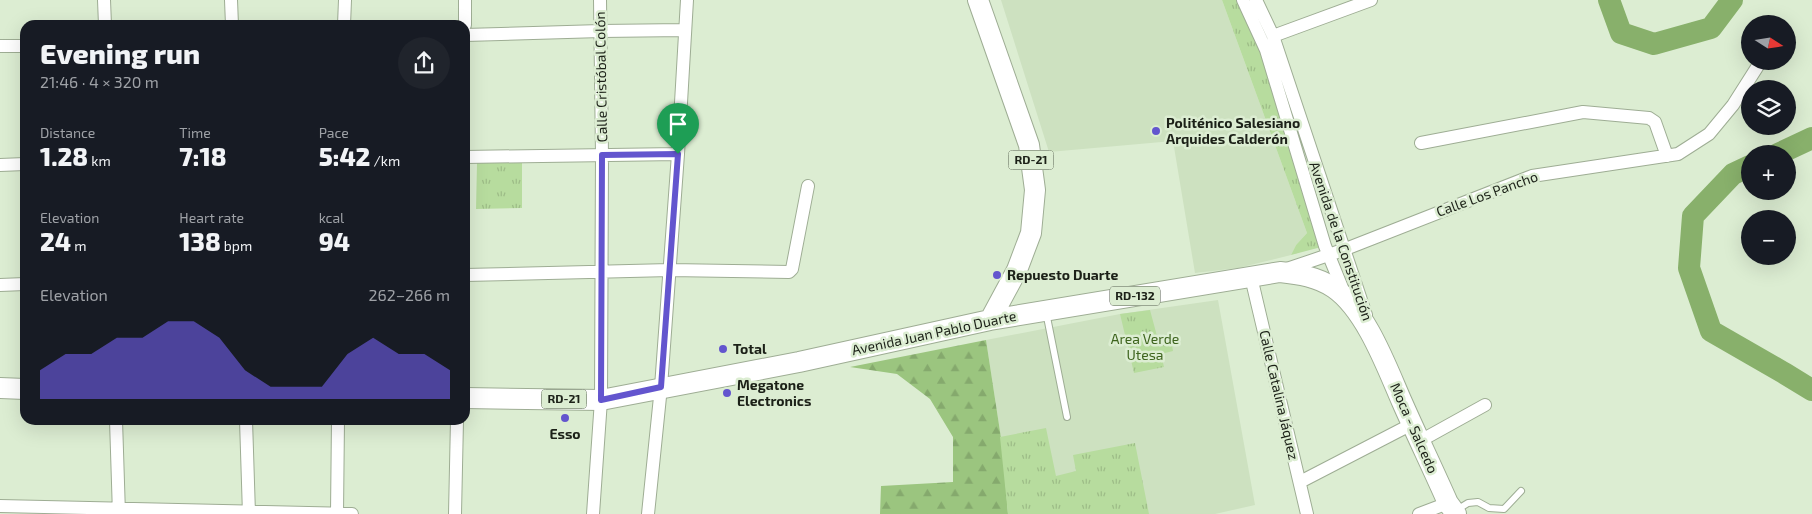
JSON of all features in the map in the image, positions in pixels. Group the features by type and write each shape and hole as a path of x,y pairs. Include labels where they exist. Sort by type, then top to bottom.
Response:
{"main road":[{"name":"RD-21","path":"978,0 1029,145 1034,190 1031,233 1017,270 990,320"},
{"name":"Avenida Juan Pablo Duarte","path":"470,398 601,400 799,362 990,320 1280,272 1298,274 1322,282 1335,289 1347,300 1375,341"},
{"name":"Moca - Salcedo","path":"1375,341 1416,433 1453,509"},
{"path":"0,388 20,389"}],"street":[{"path":"104,0 105,20"},
{"path":"231,0 232,20"},
{"path":"344,20 345,0"},
{"path":"465,0 465,20"},
{"name":"Calle Cristóbal Colón","path":"594,514 601,400 600,272 602,155 600,0"},
{"path":"648,514 661,387 670,270 687,0"},
{"name":"Avenida de la Constitución","path":"1243,0 1266,50 1328,255 1347,300"},
{"name":"Avenida de la Constitución","path":"1256,0 1273,36 1375,341"},
{"path":"1273,36 1371,0"},
{"path":"470,36 684,30"},
{"path":"0,46 20,46"},
{"name":"Calle Los Pancho","path":"1280,272 1343,250 1532,176 1678,154 1709,134 1733,105 1755,70"},
{"path":"1421,143 1583,112 1649,118 1655,122 1667,156"},
{"path":"470,158 678,154"},
{"path":"0,165 20,164"},
{"path":"470,274 670,270 790,271 808,186"},
{"name":"Calle Catalina Jáquez","path":"1251,277 1307,514"},
{"path":"0,285 20,284"},
{"path":"1300,482 1485,405"},
{"path":"116,425 119,511"},
{"path":"246,425 249,513"},
{"path":"337,514 338,425"},
{"path":"455,514 457,425"},
{"path":"0,506 119,511 352,514"},
{"path":"1419,514 1453,509"}],"lane":[{"path":"1046,311 1067,416"},
{"path":"1453,509 1468,502 1478,502 1489,508 1504,509 1521,491"}],"shaded area":[{"name":"Politénico Salesiano Arquides Calderón","path":"1001,0 1222,0 1307,233 1296,245 1291,255 1238,268 1195,273 1173,141 1049,152"},
{"path":"1218,300 1255,505 1215,514 1008,514 1003,451 986,340 1120,314"}],"green space":[{"path":"1222,0 1243,0 1325,246 1291,255 1296,245 1307,233"},
{"path":"522,161 522,208 476,209 477,163"},
{"name":"Area Verde Utesa","path":"1150,310 1157,336 1170,334 1173,351 1161,354 1164,367 1134,373 1120,314"},
{"path":"986,340 1003,451 1008,514 880,514 881,486 953,482 953,437 930,399 897,374 850,367"},
{"path":"1046,428 1056,476 1076,471 1073,455 1135,443 1149,514 1008,514 1000,437"}],"waterway":[{"path":"1609,0 1621,33 1654,44 1711,28 1732,0"},
{"path":"1796,146 1812,138"},
{"path":"1741,170 1733,174 1693,216 1689,268 1711,331 1812,390"}],"place":[{"name":"Politénico Salesiano Arquides Calderón","path":"1156,131"},
{"name":"Repuesto Duarte","path":"997,275"},
{"name":"Total","path":"723,349"},
{"name":"Megatone Electronics","path":"727,393"},
{"name":"Esso","path":"565,418"}],"route":[{"path":"678,154 661,387 601,400 600,272 602,155 678,154"}]}
